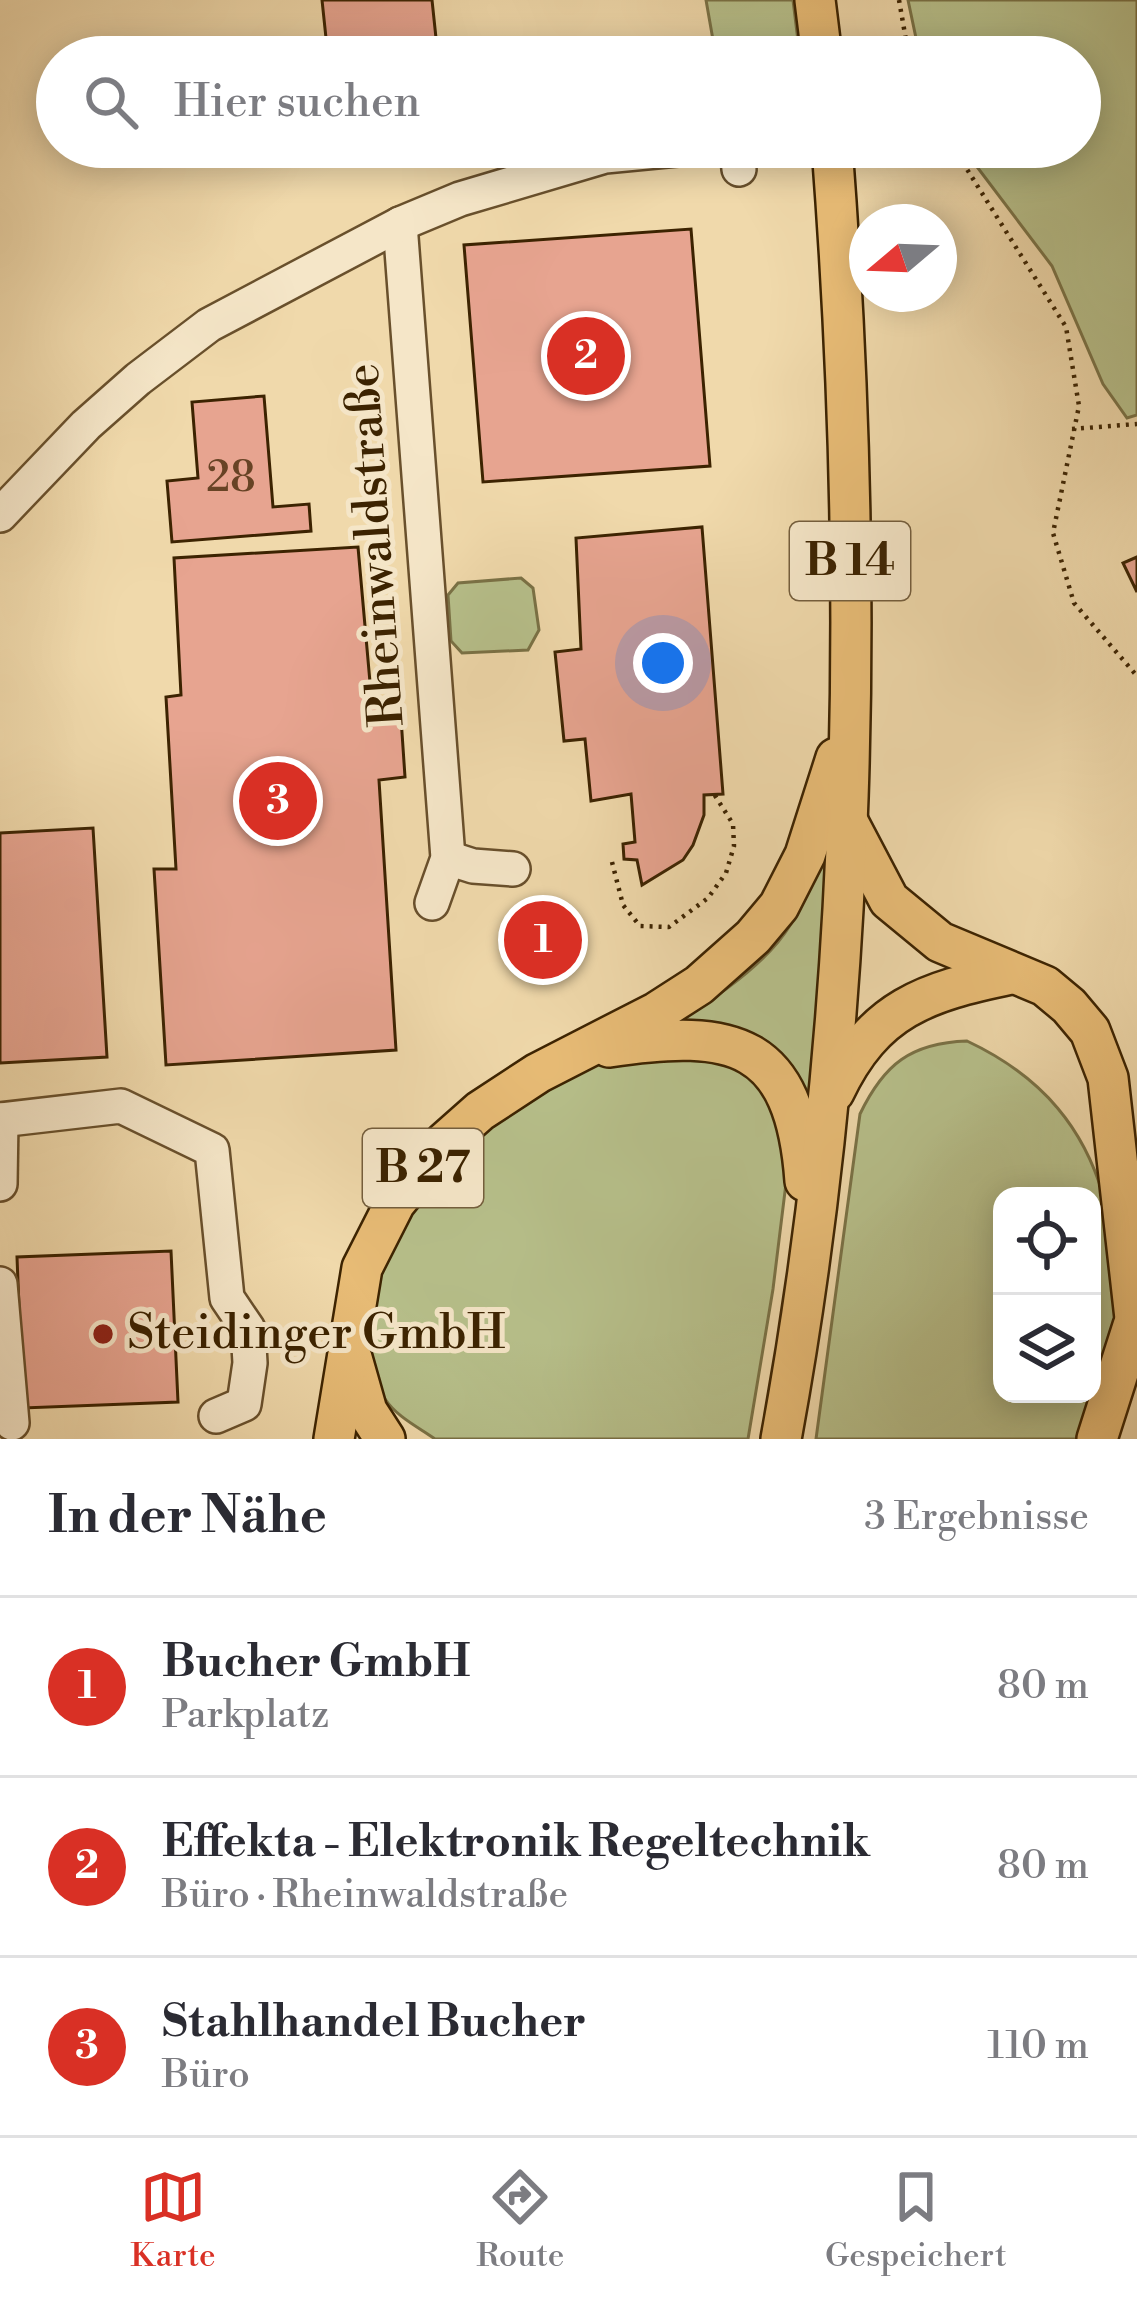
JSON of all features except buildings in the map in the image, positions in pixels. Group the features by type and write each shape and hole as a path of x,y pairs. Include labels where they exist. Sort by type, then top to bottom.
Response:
{"main road":[{"path":"814,0 819,36"},
{"name":"B 14","path":"781,1439 830,1102 848,822 843,274 833,168"},
{"path":"580,1052 699,985 734,956 779,906 806,855 850,719"},
{"name":"B 14","path":"848,822 889,901 940,942 1011,974"},
{"path":"1011,974 1030,978 1069,1006 1090,1031 1108,1078 1135,1331 1097,1439"},
{"name":"B 14","path":"830,1102 849,1061 895,1013 944,988 1011,974"},
{"name":"B 27","path":"385,1439 367,1411 350,1346 362,1268 395,1203 445,1142 538,1073 580,1052 656,1040 706,1039 754,1056 770,1070 794,1109 810,1256"},
{"path":"334,1439 350,1346"}],"street":[{"path":"0,515 86,425 209,326 400,224 460,199 565,168"},
{"name":"Rheinwaldstraße","path":"400,224 448,858"},
{"path":"432,903 448,858 473,866 513,869"},
{"path":"0,1184 0,1120 121,1106 212,1150 227,1298 248,1329 250,1363 244,1404 216,1416"},
{"path":"0,1284 12,1423"}],"path":[{"path":"899,0 905,36"},
{"path":"966,168 1066,327 1079,406 1053,533 1074,603 1137,676"},
{"path":"1072,429 1137,424"},
{"path":"611,862 623,905 640,926 669,927 708,898 726,872 734,846 733,824 714,794"}],"green space":[{"path":"706,0 793,0 797,36 712,36"},
{"path":"908,0 1137,0 1137,415 1127,418 1103,384 1052,266 978,168 1101,168 1101,36 916,36"},
{"path":"521,578 533,588 539,630 528,650 462,653 451,641 448,595 458,583"},
{"path":"831,833 818,1117 667,1028 740,978 778,942 802,904"},
{"path":"967,1041 1022,1074 1063,1114 1090,1159 1100,1187 993,1187 993,1403 1101,1403 1101,1191 1116,1263 1117,1439 816,1439 860,1114 890,1069 930,1046"},
{"path":"634,1056 726,1058 765,1086 789,1159 748,1439 435,1439 395,1411 380,1390 370,1361 379,1283 408,1216 453,1160 510,1113 598,1063"}],"place":[{"name":"Effekta - Elektronik Regeltechnik","path":"586,356"},
{"name":"Stahlhandel Bucher","path":"278,801"},
{"name":"Bucher GmbH","path":"543,940"},
{"name":"Steidinger GmbH","path":"103,1334"}]}
